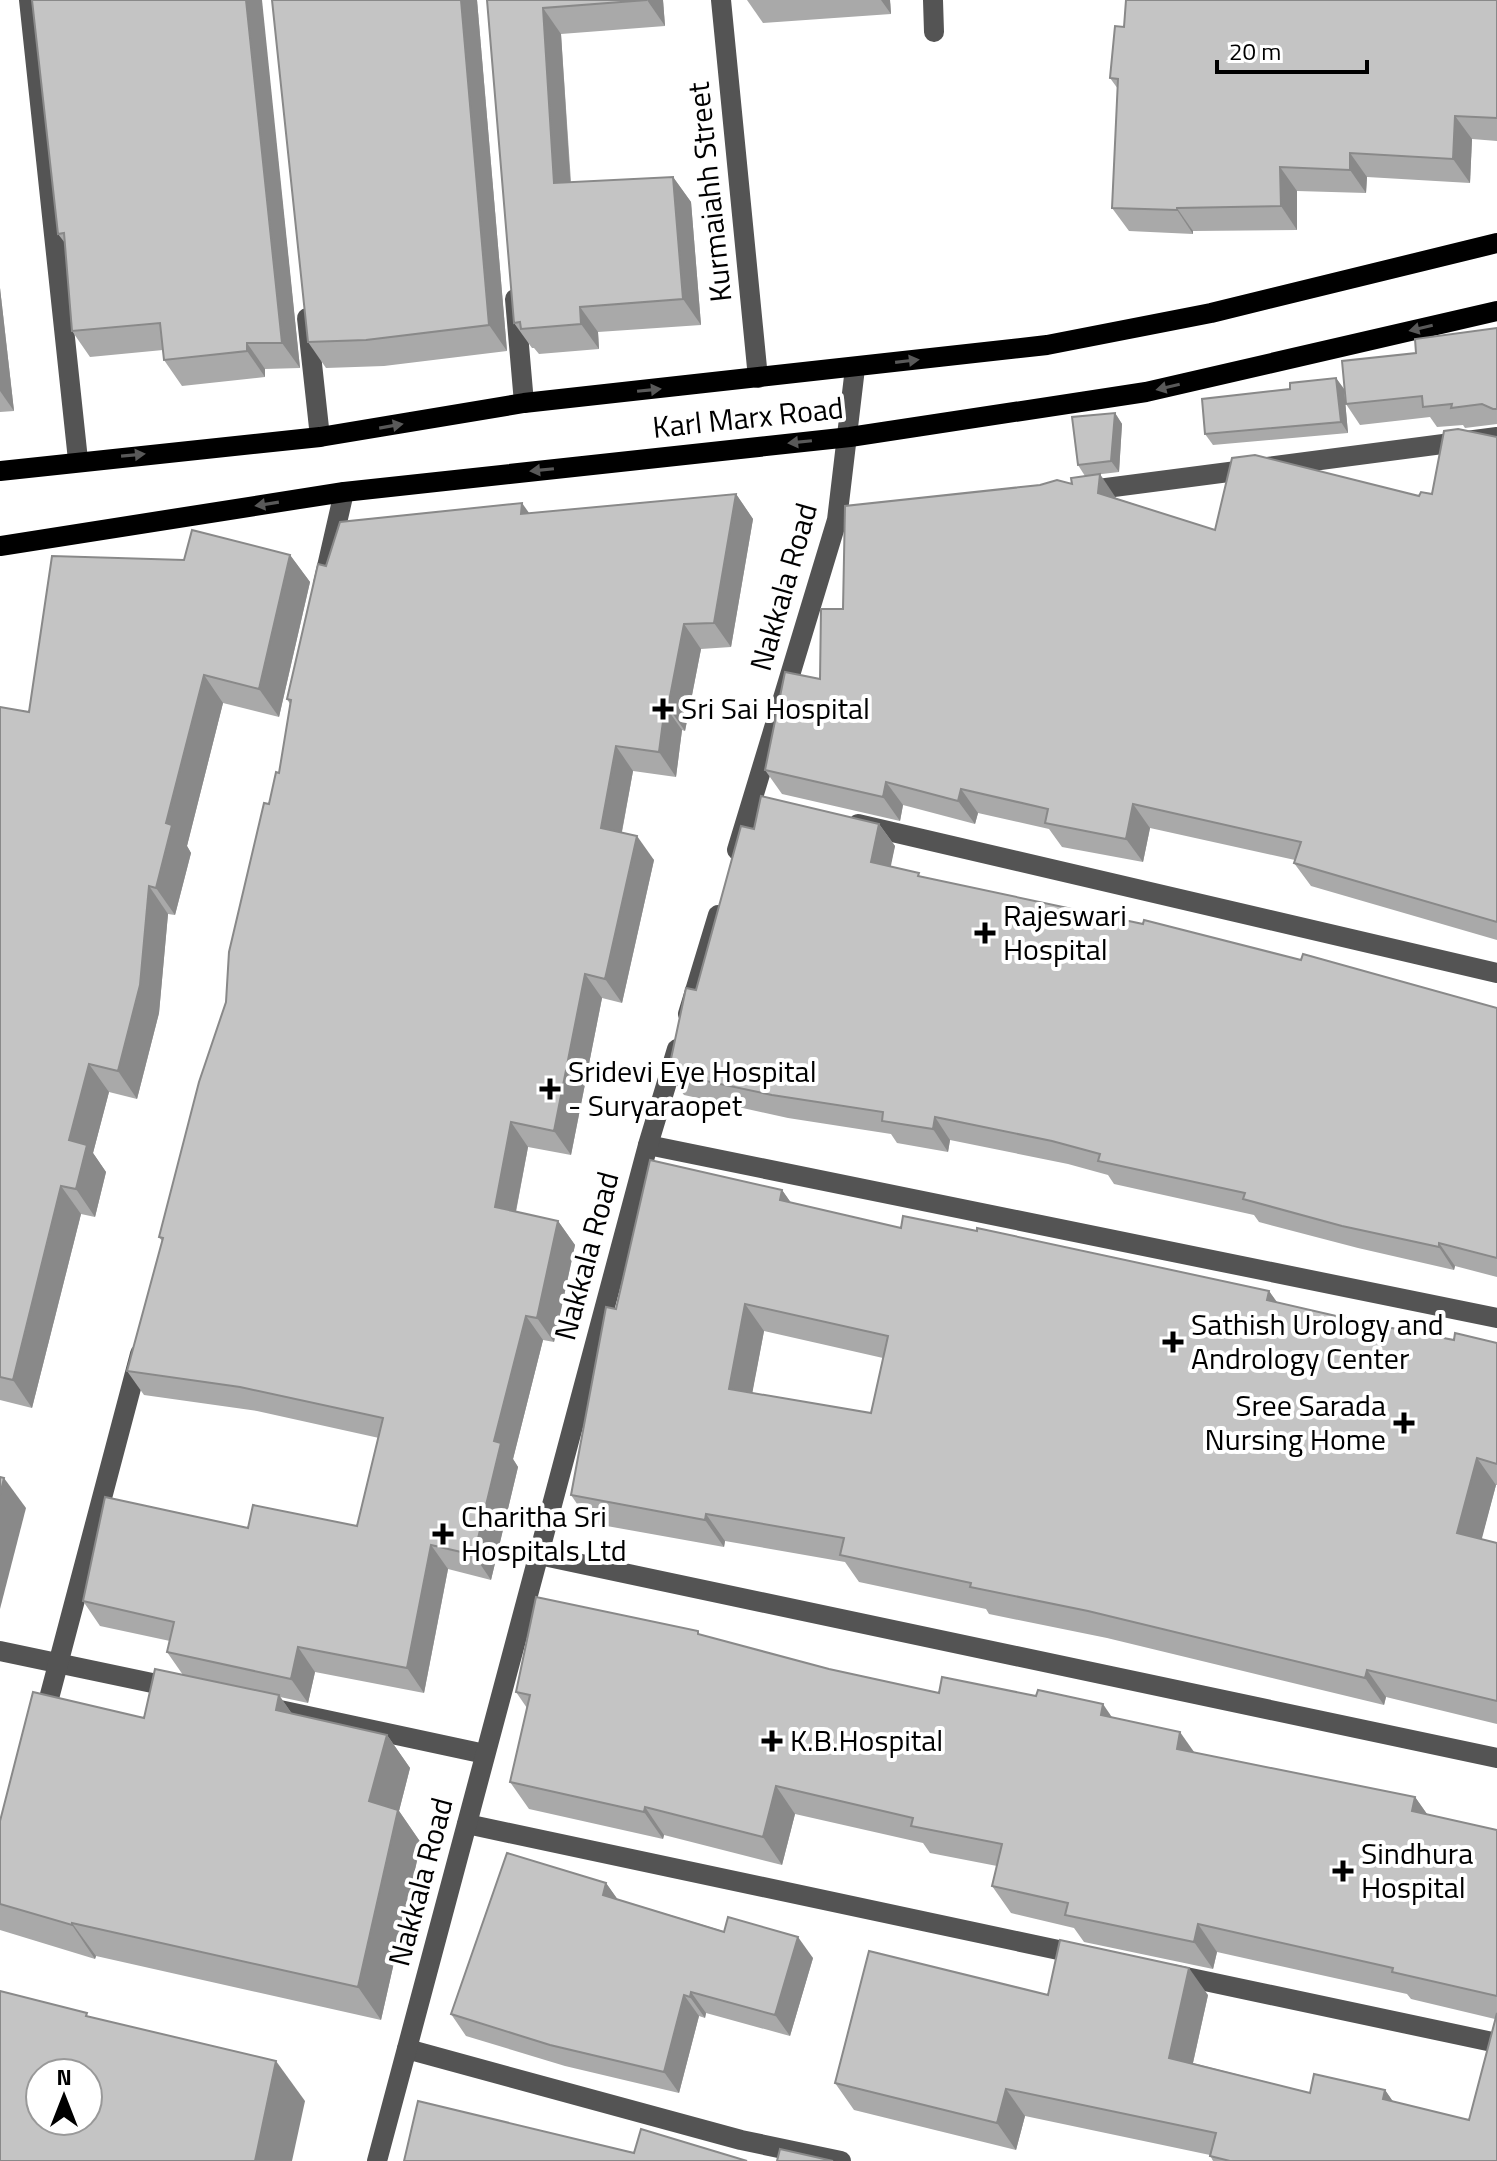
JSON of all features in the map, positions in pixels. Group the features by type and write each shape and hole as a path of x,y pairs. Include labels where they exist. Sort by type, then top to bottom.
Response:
{"main road":[{"name":"Karl Marx Road","path":"0,471 78,460 320,437 524,403 1047,345 1211,313 1497,243"},
{"name":"Karl Marx Road","path":"0,546 344,492 850,437 1146,392 1497,311"}],"street":[{"path":"29,0 78,460"},
{"name":"Kurmaiahh Street","path":"721,0 758,378"},
{"path":"933,0 934,32"},
{"path":"513,279 524,403"},
{"path":"305,297 320,437"},
{"name":"Nakkala Road","path":"377,2161 648,1145 728,882 760,802 844,520 855,368"},
{"path":"1068,492 1497,437"},
{"path":"319,600 344,492"},
{"path":"830,818 1497,973"},
{"path":"648,1145 1497,1318"},
{"path":"38,1739 146,1333"},
{"path":"539,1555 1497,1758"},
{"path":"0,1651 195,1692"},
{"path":"241,1702 485,1754"},
{"path":"467,1824 1107,1960"},
{"path":"1154,1970 1497,2043"},
{"path":"407,2049 741,2140 841,2161"}],"building":[{"path":"32,0 246,0 282,343 247,343 247,351 164,360 160,323 72,331 64,233 58,234"},
{"path":"272,0 461,0 489,325 366,340 308,342"},
{"path":"487,0 647,0 543,8 554,183 673,177 683,299 580,307 581,324 521,329 520,322 514,323"},
{"path":"1126,0 1497,0 1497,118 1455,116 1453,159 1350,153 1350,170 1280,167 1281,206 1177,210 1112,208 1118,79 1110,78 1115,26 1124,27"},
{"path":"1497,328 1497,409 1482,404 1451,408 1452,404 1423,407 1422,396 1346,404 1342,361 1416,353 1415,339"},
{"path":"1336,378 1341,422 1205,434 1202,399 1290,389 1290,383"},
{"path":"1115,413 1111,461 1078,465 1072,417"},
{"path":"1458,429 1497,437 1497,922 1294,863 1301,842 1133,804 1126,839 1045,823 1048,809 961,789 958,801 886,782 883,797 765,770 785,672 820,679 821,609 843,609 845,506 1040,485 1057,480 1072,484 1071,478 1100,474 1098,493 1215,530 1232,458 1255,455 1419,496 1421,492 1432,494 1444,431"},
{"path":"736,494 714,623 684,624 668,707 665,706 659,752 616,746 601,828 637,836 605,979 585,974 554,1131 511,1122 495,1207 558,1221 537,1318 526,1316 494,1441 501,1443 474,1555 431,1545 407,1668 298,1647 291,1679 167,1652 174,1622 83,1601 105,1497 248,1528 253,1505 357,1526 383,1418 240,1387 127,1371 163,1238 159,1237 199,1082 226,1002 229,952 264,803 269,804 276,772 279,773 291,700 287,699 318,564 326,566 340,522 522,503 521,514"},
{"path":"192,530 290,555 259,689 204,675 166,823 172,825 156,888 149,886 140,985 118,1071 89,1064 69,1140 87,1145 76,1189 61,1186 13,1380 0,1377 0,707 29,712 52,556 184,560"},
{"path":"761,796 879,824 871,862 919,873 918,876 1143,924 1144,920 1301,960 1303,954 1497,1008 1497,1258 1439,1243 1439,1247 1342,1226 1243,1199 1245,1193 1098,1161 1100,1154 1052,1141 935,1117 933,1129 882,1121 883,1112 772,1095 668,1073 686,988 696,990 741,826 754,829"},
{"path":"650,1160 782,1190 780,1200 901,1228 903,1216 977,1231 977,1228 1269,1291 1267,1300 1371,1324 1454,1340 1455,1333 1497,1343 1497,1464 1477,1458 1457,1533 1497,1543 1497,1701 1367,1670 1365,1678 1088,1611 970,1587 971,1583 840,1555 844,1538 706,1514 705,1520 571,1495 606,1307 616,1309","holes":["745,1304 888,1336 871,1413 729,1389"]},
{"path":"536,1597 698,1631 698,1634 829,1669 939,1693 942,1677 1036,1696 1038,1690 1103,1704 1101,1715 1180,1732 1177,1749 1415,1797 1412,1811 1497,1830 1497,1996 1392,1972 1393,1968 1198,1924 1194,1942 1065,1915 1068,1903 992,1886 1002,1844 911,1826 913,1818 776,1786 763,1837 645,1807 644,1812 510,1782 530,1695 516,1692"},
{"path":"155,1669 279,1695 276,1710 387,1735 369,1801 398,1810 358,1987 72,1925 0,1904 0,1821 33,1692 144,1718"},
{"path":"507,1853 606,1883 603,1895 724,1932 728,1917 798,1937 775,2015 691,1992 690,1997 684,1995 664,2072 550,2045 451,2014"},
{"path":"1060,1940 1189,1968 1169,2058 1310,2093 1314,2074 1385,2090 1383,2099 1469,2120 1497,2013 1497,2161 1230,2161 1210,2156 1216,2133 1006,2089 997,2123 835,2083 869,1951 1048,1995"},
{"path":"0,1991 87,2013 86,2016 276,2061 255,2161 0,2161"},
{"path":"418,2101 634,2153 641,2129 747,2161 404,2161"},
{"path":"780,2149 833,2161 777,2161"}],"place":[{"name":"Sri Sai Hospital","path":"663,709"},
{"name":"Rajeswari Hospital","path":"985,933"},
{"name":"Sridevi Eye Hospital - Suryaraopet","path":"550,1089"},
{"name":"Sathish Urology and Andrology Center","path":"1173,1342"},
{"name":"Sree Sarada Nursing Home","path":"1404,1423"},
{"name":"Charitha Sri Hospitals Ltd","path":"443,1534"},
{"name":"K.B.Hospital","path":"772,1741"},
{"name":"Sindhura Hospital","path":"1343,1871"}]}
